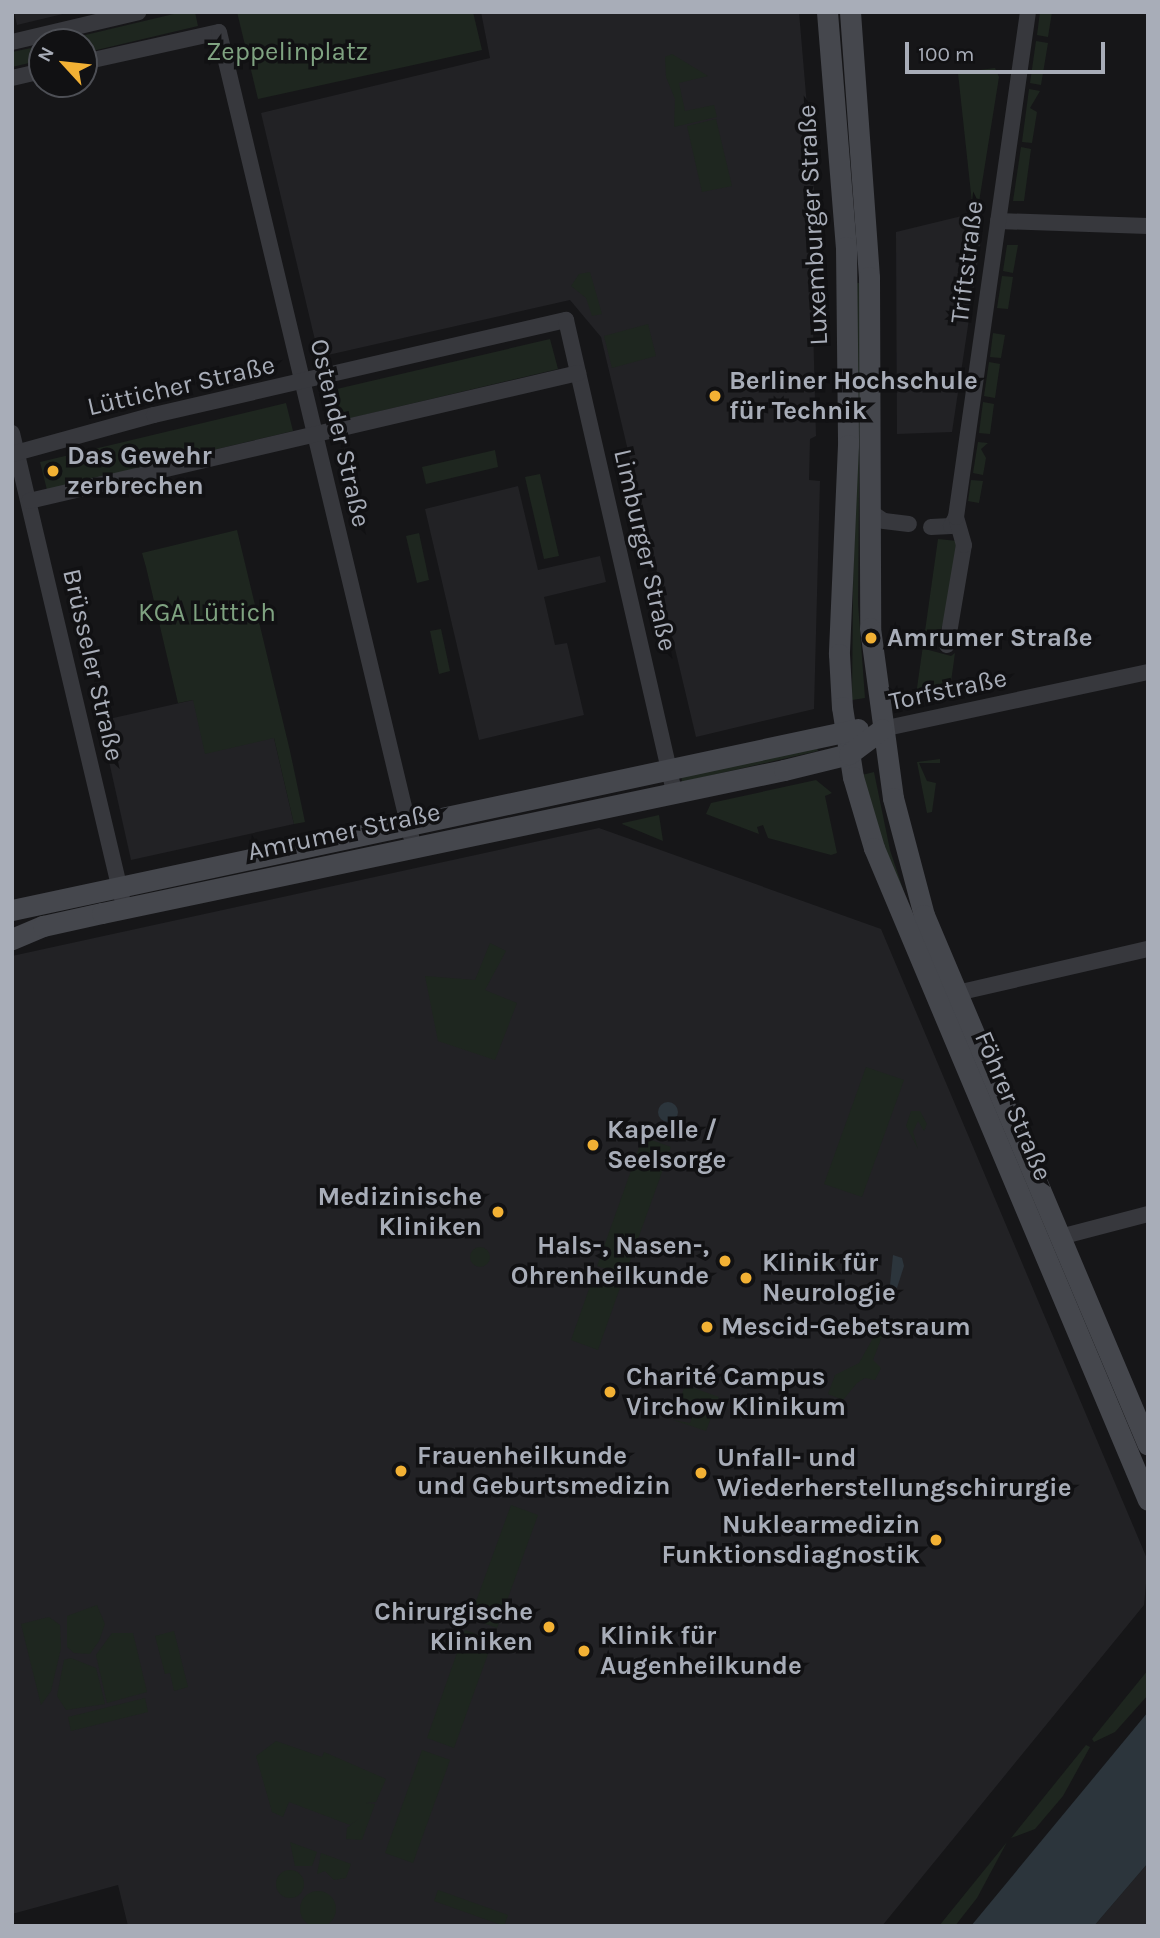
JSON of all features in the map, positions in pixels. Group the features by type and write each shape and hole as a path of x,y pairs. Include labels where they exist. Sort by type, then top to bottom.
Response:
{"main road":[{"name":"Luxemburger Straße","path":"827,12 846,247 848,445 839,654 845,729"},
{"name":"Luxemburger Straße","path":"850,12 867,245 872,513 870,628 881,729"},
{"path":"846,247 867,245"},
{"name":"Amrumer Straße","path":"12,910 845,729 881,729"},
{"name":"Föhrer Straße","path":"845,729 874,848 1148,1500"},
{"name":"Amrumer Straße","path":"12,939 43,926 124,908 849,754 881,729"},
{"name":"Föhrer Straße","path":"881,729 893,798 924,915 1148,1445"}],"street":[{"path":"80,28 139,12"},
{"name":"Triftstraße","path":"947,645 964,545 957,517 1028,12"},
{"name":"Ostender Straße","path":"98,59 219,32 409,823 412,846"},
{"path":"998,222 1148,226"},
{"name":"Lütticher Straße","path":"15,453 565,320"},
{"name":"Limburger Straße","path":"565,320 674,791"},
{"path":"29,501 578,373"},
{"name":"Brüsseler Straße","path":"12,433 124,908"},
{"path":"872,513 884,521 909,524"},
{"path":"931,527 951,526 957,517"},
{"name":"Torfstraße","path":"881,729 1148,672"},
{"path":"957,993 1148,949"},
{"path":"1060,1237 1148,1214"}],"shaded area":[{"path":"14,12 71,12 17,25"},
{"name":"Berliner Hochschule für Technik","path":"481,12 799,12 819,248 813,325 816,436 810,439 809,480 820,481 814,709 696,737 601,337 570,300 319,357 261,113 490,58"},
{"path":"966,215 975,219 980,246 952,432 897,434 896,232"},
{"path":"518,486 538,570 600,556 606,582 544,597 555,645 567,643 584,715 479,740 425,509"},
{"path":"193,700 274,738 294,824 131,860 100,721"},
{"name":"Charité Campus Virchow Klinikum","path":"599,828 881,929 1148,1561 1144,1605 882,1926 128,1926 118,1885 12,1914 12,956"},
{"path":"668,1102 675,1105 678,1112 675,1119 668,1122 661,1119 658,1112 661,1105"},
{"path":"893,1255 902,1258 904,1266 897,1288 890,1285"},
{"path":"1148,1712 1148,1863 1094,1926 971,1926"},
{"path":"1148,1863 1148,1926 1094,1926"}],"green space":[{"path":"182,12 195,12 198,26 98,50 98,32"},
{"name":"Zeppelinplatz","path":"237,12 473,12 482,50 258,99"},
{"path":"1040,12 1052,12 1048,37 1037,35"},
{"path":"1036,41 1048,43 1041,85 1030,83"},
{"path":"28,49 28,63 12,67 12,52"},
{"path":"672,54 708,76 679,83 685,111 714,105 717,117 674,127 675,99 666,77 665,57"},
{"path":"995,68 999,77 979,202 972,203 958,73"},
{"path":"1029,89 1040,91 1030,108 1037,112 1032,143 1022,142"},
{"path":"716,119 732,186 702,192 687,126"},
{"path":"1021,147 1031,149 1024,201 1013,201"},
{"path":"1007,245 1018,245 1013,273 1003,271"},
{"path":"590,272 602,314 592,316 586,298 571,286 579,274"},
{"path":"1002,276 1013,277 1008,309 997,308"},
{"path":"856,283 861,283 858,603 865,698 852,700"},
{"path":"648,324 656,356 612,368 604,336"},
{"path":"993,333 1005,335 1001,358 990,357"},
{"path":"550,339 558,369 330,423 324,392"},
{"path":"989,362 1000,364 995,398 984,396"},
{"path":"983,402 994,404 990,434 979,433"},
{"path":"286,403 293,431 47,490 40,462"},
{"path":"978,442 988,443 981,449 986,458 983,475 973,473"},
{"path":"495,450 498,467 426,484 422,467"},
{"path":"540,474 559,556 544,559 525,477"},
{"path":"971,480 983,481 979,503 968,501"},
{"name":"KGA Lüttich","path":"237,530 305,822 294,824 274,738 205,754 193,700 178,703 142,553"},
{"path":"419,533 429,580 417,583 406,536"},
{"path":"938,539 957,541 948,614 938,635 926,640 925,649 951,656 955,653 950,689 916,695"},
{"path":"441,629 450,671 439,674 430,631"},
{"path":"815,740 818,751 682,782 680,769"},
{"path":"940,759 940,763 919,763 927,781 936,783 932,812 927,813 917,762"},
{"path":"874,772 890,850 905,895 885,851 862,775"},
{"path":"816,780 832,793 825,796 837,853 831,855 768,838 763,825 757,827 759,834 706,814 711,803"},
{"path":"659,815 663,841 622,824 623,823"},
{"path":"490,943 506,951 485,990 517,1003 495,1060 438,1041 425,976 475,980"},
{"path":"866,1067 904,1080 862,1197 824,1184"},
{"path":"911,1111 920,1111 927,1124 924,1131 918,1121 913,1132 918,1149 906,1126"},
{"path":"643,1137 671,1147 625,1275 597,1266"},
{"path":"480,1247 487,1250 490,1257 487,1264 480,1267 473,1264 470,1257 473,1250"},
{"path":"595,1272 622,1282 598,1350 571,1340"},
{"path":"877,1331 884,1331 873,1360 881,1368 875,1380 865,1378 857,1383 843,1400 828,1394 835,1375 859,1363"},
{"path":"685,1385 719,1397 706,1431 673,1420 690,1423 693,1415 677,1409"},
{"path":"511,1505 538,1515 497,1628 470,1618"},
{"path":"97,1605 105,1624 99,1641 90,1654 74,1653 67,1647 67,1616"},
{"path":"49,1617 60,1625 61,1648 51,1691 41,1705 21,1624"},
{"path":"465,1630 493,1640 454,1748 427,1738"},
{"path":"174,1631 188,1687 174,1691 170,1673 165,1674 155,1636"},
{"path":"112,1633 133,1633 147,1692 107,1703 96,1655"},
{"path":"71,1658 96,1668 105,1704 66,1710 57,1696 64,1660"},
{"path":"1148,1670 1148,1695 1115,1732 1094,1742 1092,1739"},
{"path":"145,1698 148,1712 71,1731 68,1717"},
{"path":"276,1741 322,1757 324,1752 386,1779 376,1802 366,1803 375,1804 362,1840 346,1839 347,1828 358,1819 350,1825 289,1802 283,1817 272,1812 256,1756"},
{"path":"1086,1745 1090,1747 1063,1796 1035,1829 1011,1838"},
{"path":"422,1750 450,1760 413,1863 385,1853"},
{"path":"290,1842 317,1852 312,1866 295,1866"},
{"path":"1007,1842 977,1898 955,1926 939,1926"},
{"path":"321,1853 351,1864 346,1878 334,1880 325,1871 317,1874"},
{"path":"290,1870 300,1874 304,1884 300,1894 290,1898 280,1894 276,1884 280,1874"},
{"path":"438,1890 508,1915 504,1926 434,1901"},
{"path":"318,1891 331,1896 336,1909 331,1922 318,1927 305,1922 300,1909 305,1896"}],"place":[{"name":"Berliner Hochschule für Technik","path":"715,396"},
{"name":"Das Gewehr zerbrechen","path":"53,471"},
{"name":"Amrumer Straße","path":"871,638"},
{"name":"Kapelle / Seelsorge","path":"593,1145"},
{"name":"Medizinische Kliniken","path":"498,1212"},
{"name":"Hals-, Nasen-, Ohrenheilkunde","path":"725,1261"},
{"name":"Klinik für Neurologie","path":"746,1278"},
{"name":"Mescid-Gebetsraum","path":"707,1327"},
{"name":"Charité Campus Virchow Klinikum","path":"610,1392"},
{"name":"Frauenheilkunde und Geburtsmedizin","path":"401,1471"},
{"name":"Unfall- und Wiederherstellungschirurgie","path":"701,1473"},
{"name":"Nuklearmedizin Funktionsdiagnostik","path":"936,1540"},
{"name":"Chirurgische Kliniken","path":"549,1627"},
{"name":"Klinik für Augenheilkunde","path":"584,1651"}]}
